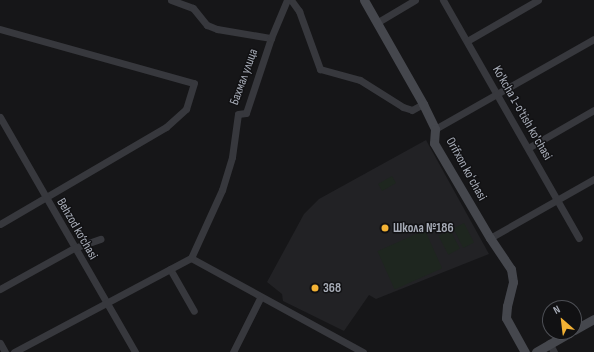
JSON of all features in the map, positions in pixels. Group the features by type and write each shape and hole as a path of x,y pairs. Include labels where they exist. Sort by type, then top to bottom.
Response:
{"street":[{"path":"170,0 193,8 207,24 217,29 271,38"},
{"name":"Бахмал улица","path":"191,258 197,249 222,190 232,157 238,114 246,113 271,38 287,0"},
{"path":"291,0 299,11 320,69 360,80 403,107 412,110 422,104"},
{"name":"Orifxon koʻchasi","path":"364,0 378,22 435,129 434,143 490,238 513,273 506,318 525,352"},
{"path":"378,22 415,0"},
{"name":"Ko'kcha 1-o'tish ko'chasi","path":"443,0 579,238"},
{"path":"467,40 538,0"},
{"path":"0,29 194,83 188,106 176,119 46,198 0,224"},
{"path":"435,129 594,39"},
{"path":"528,148 594,110"},
{"name":"Behzod ko‘chasi","path":"0,117 135,352"},
{"path":"490,238 594,179"},
{"path":"0,289 74,248 100,239"},
{"path":"14,352 191,258 260,298 363,352"},
{"path":"170,269 194,311"},
{"path":"233,352 260,298"},
{"path":"582,326 594,319"},
{"path":"536,352 555,340"},
{"path":"0,343 5,352"},
{"path":"549,343 554,352"}],"shaded area":[{"name":"Школа №186","path":"426,140 489,254 376,299 369,295 344,331 283,301 282,294 267,282 304,214 319,199"},
{"path":"392,176 396,183 382,191 378,184"},
{"path":"464,223 474,243 463,248 453,228"},
{"path":"425,230 442,268 395,290 377,251"},
{"path":"450,230 460,249 448,255 439,236"}],"place":[{"name":"Школа №186","path":"385,228"},
{"name":"368","path":"315,288"}]}
